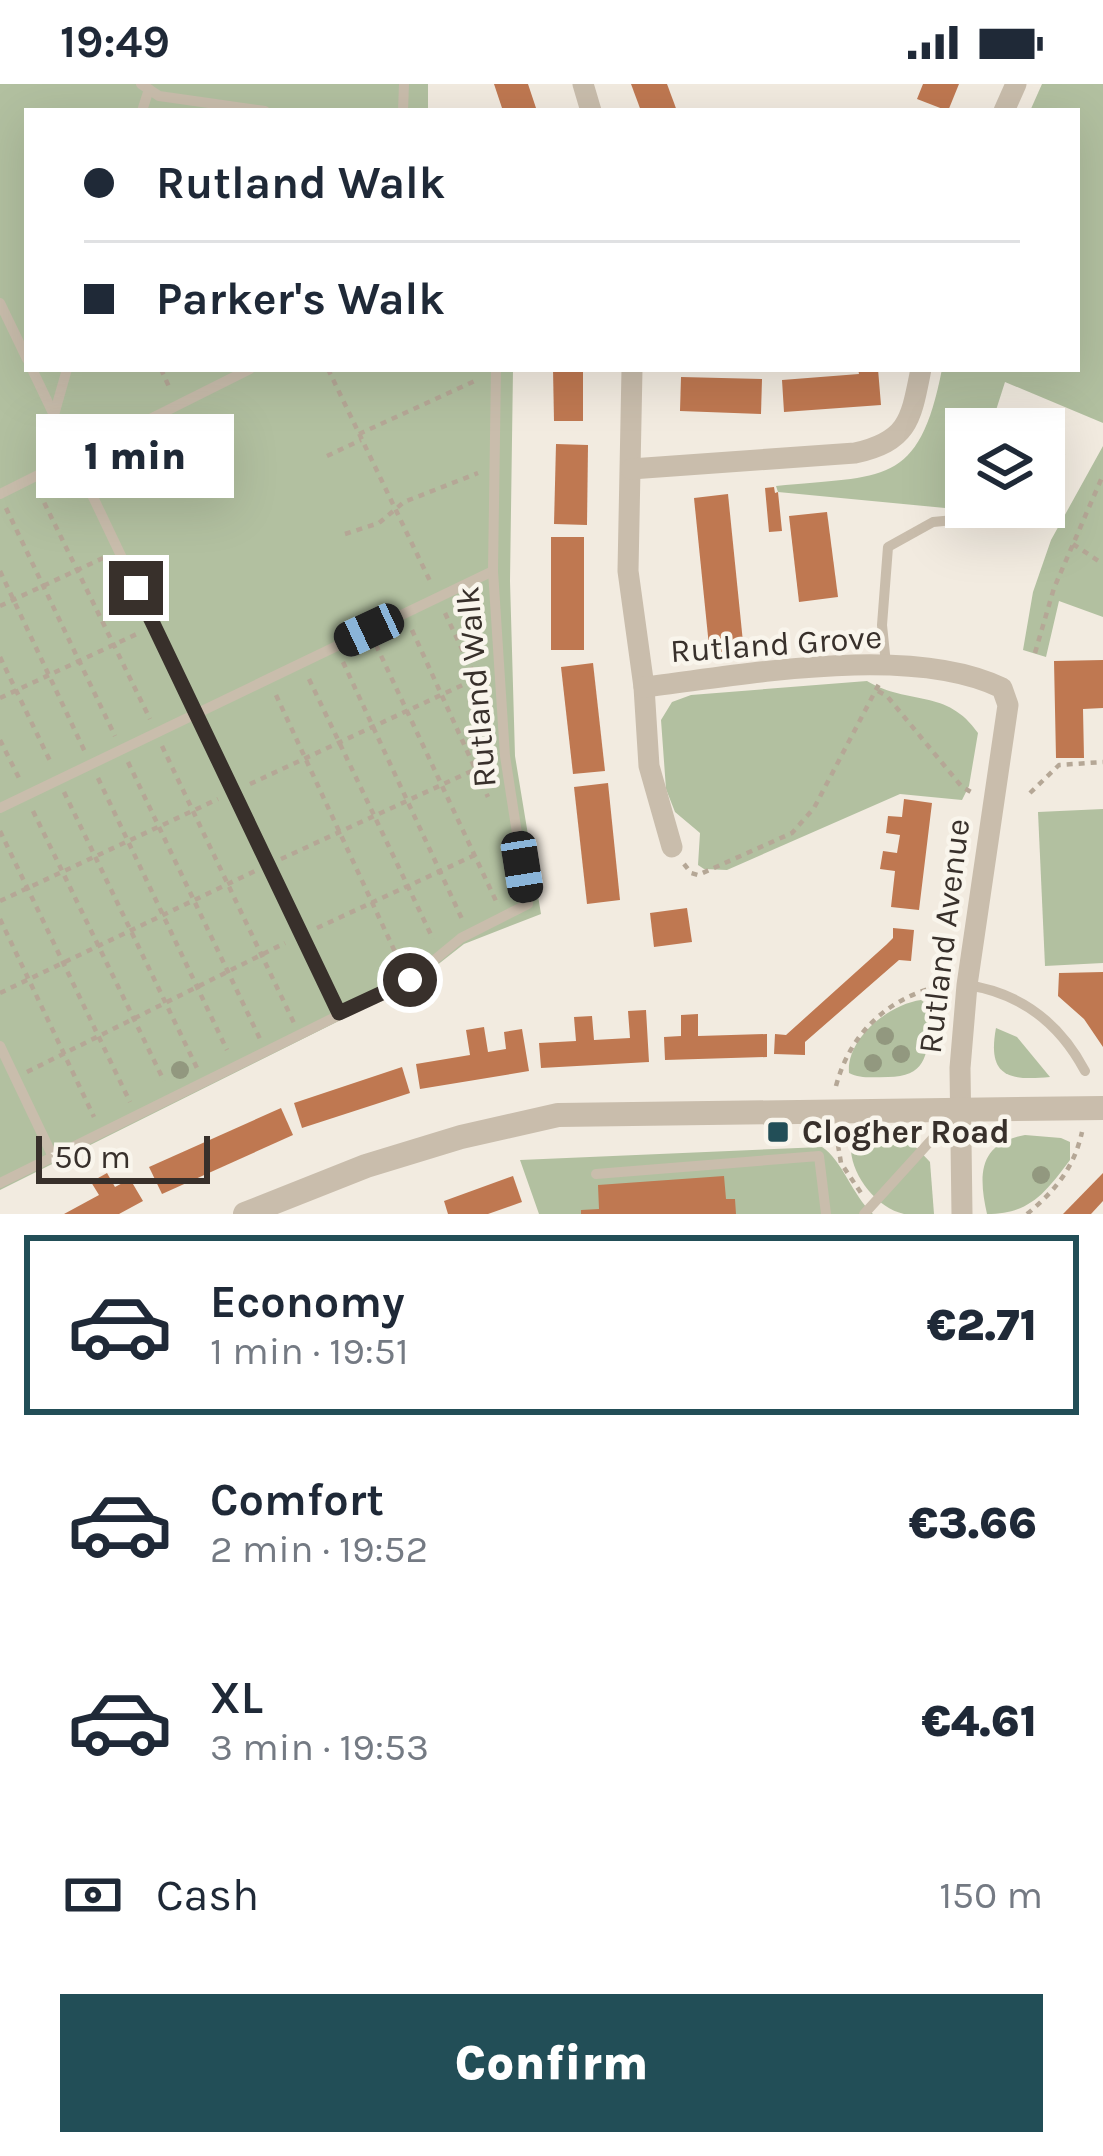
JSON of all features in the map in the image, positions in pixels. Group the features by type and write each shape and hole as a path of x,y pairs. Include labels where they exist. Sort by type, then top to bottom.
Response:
{"street":[{"name":"Rutland Grove","path":"632,372 628,571 644,687 814,668 937,669 985,679"},
{"path":"631,470 884,447 904,428 920,372"},
{"name":"Rutland Avenue","path":"962,1214 967,985 1008,705 1003,688 985,679"},
{"path":"644,687 649,766 672,848"},
{"path":"245,1214 366,1166 461,1137 559,1115 1094,1108"}],"lane":[{"path":"145,87 158,96 244,108"},
{"path":"0,303 24,353"},
{"path":"33,372 339,1013"},
{"path":"53,415 66,372"},
{"path":"0,496 244,372"},
{"name":"Rutland Walk","path":"496,372 493,571 505,756 528,904 503,917"},
{"path":"886,668 882,626 888,547 933,522 945,521"},
{"path":"0,808 493,571"},
{"path":"0,1184 408,982 469,934 503,917"},
{"path":"967,985 1017,999 1045,1019 1068,1040 1084,1071"},
{"path":"0,1046 53,1157"},
{"path":"869,1211 961,1107"},
{"path":"596,1174 819,1156 826,1214"}],"path":[{"path":"162,372 178,405"},
{"path":"329,372 476,679"},
{"path":"327,456 492,372"},
{"path":"345,534 379,523 404,502 494,466"},
{"path":"1035,653 1054,588 1103,475"},
{"path":"32,478 299,1034"},
{"path":"0,496 265,1050"},
{"path":"1073,544 1103,564"},
{"path":"0,606 118,551"},
{"path":"0,571 234,1066"},
{"path":"404,614 488,796"},
{"path":"0,698 154,625"},
{"path":"369,630 503,917"},
{"path":"336,646 469,934"},
{"path":"0,657 204,1081"},
{"path":"302,663 440,956"},
{"path":"672,848 691,873 698,875 792,832 814,808 886,668"},
{"path":"269,679 408,982"},
{"path":"876,691 886,696 970,792"},
{"path":"0,740 172,1097"},
{"path":"0,993 505,756"},
{"path":"1030,793 1059,765 1103,762"},
{"path":"0,832 136,1115"},
{"path":"15,1077 475,855"},
{"path":"0,919 101,1133"},
{"path":"836,1086 850,1048 868,1024 897,1001 940,986"},
{"path":"1027,1214 1053,1192 1073,1162 1094,1108"},
{"path":"836,1132 841,1162 869,1211"}],"green space":[{"path":"0,84 428,84 428,108 24,108 24,372 513,372 510,581 515,756 541,914 464,944 413,984 0,1190"},
{"path":"1042,84 1103,84 1103,423 1005,382 997,408 945,408 945,508 778,492 776,486 844,480 891,468 921,436 941,372 1080,372 1080,108 1031,108"},
{"path":"1103,446 1103,617 1059,601 1046,657 1023,650 1033,592 1051,540 1058,528 1065,528 1065,515"},
{"path":"867,681 953,709 978,733 962,800 900,794 727,870 698,865 700,833 675,812 666,789 661,720 672,702 691,695"},
{"path":"1103,809 1103,963 1045,966 1038,812"},
{"path":"921,1000 928,1005 928,1032 921,1064 903,1075 849,1073 855,1047 872,1025 896,1008"},
{"path":"996,1028 1017,1037 1050,1077 1023,1078 1004,1072 995,1056"},
{"path":"1025,1135 1070,1142 1070,1160 1026,1206 987,1214 985,1163 998,1145"},
{"path":"913,1144 930,1162 934,1214 904,1214 885,1205 856,1171 851,1151 858,1145"},
{"path":"822,1147 873,1214 539,1214 520,1160"}],"building":[{"path":"494,84 528,84 536,108 502,108"},
{"path":"631,84 667,84 676,108 640,108"},
{"path":"923,84 959,84 949,108 917,99"},
{"path":"553,372 583,372 583,421 554,421"},
{"path":"878,372 881,405 784,412 782,380"},
{"path":"681,377 762,379 761,414 680,411"},
{"path":"556,444 588,445 587,525 554,524"},
{"path":"774,487 782,531 769,532 765,488"},
{"path":"728,494 744,652 710,656 694,498"},
{"path":"827,512 838,597 799,602 789,516"},
{"path":"551,537 584,537 584,650 551,650"},
{"path":"1103,660 1103,708 1083,709 1084,758 1056,758 1054,661"},
{"path":"593,663 605,771 573,774 561,667"},
{"path":"608,783 620,900 587,904 574,787"},
{"path":"904,799 932,803 919,910 891,907 895,871 880,869 883,851 897,853 900,835 886,833 888,816 902,817"},
{"path":"687,908 692,942 654,947 650,913"},
{"path":"893,928 914,930 911,961 899,960 805,1042 805,1055 774,1054 775,1034 786,1035 893,938"},
{"path":"1103,972 1103,1047 1084,1019 1058,996 1059,973"},
{"path":"646,1010 649,1062 541,1068 539,1043 576,1041 574,1017 592,1016 594,1040 630,1038 628,1011"},
{"path":"698,1014 698,1036 767,1034 767,1057 665,1060 664,1037 681,1036 681,1015"},
{"path":"484,1027 488,1052 506,1049 504,1032 522,1029 529,1071 420,1089 416,1064 470,1055 466,1030"},
{"path":"402,1067 410,1093 302,1128 294,1103"},
{"path":"281,1108 293,1135 162,1194 149,1167"},
{"path":"107,1173 115,1187 130,1179 143,1201 119,1214 64,1214 99,1195 91,1182"},
{"path":"1103,1173 1103,1201 1091,1214 1063,1214"},
{"path":"513,1176 522,1202 488,1214 448,1214 444,1201"},
{"path":"724,1176 726,1199 735,1199 736,1214 581,1214 581,1210 599,1209 598,1185"}],"place":[{"name":"Clogher Road","path":"778,1132"}],"route":[{"path":"136,588 339,1013 410,980"}]}
